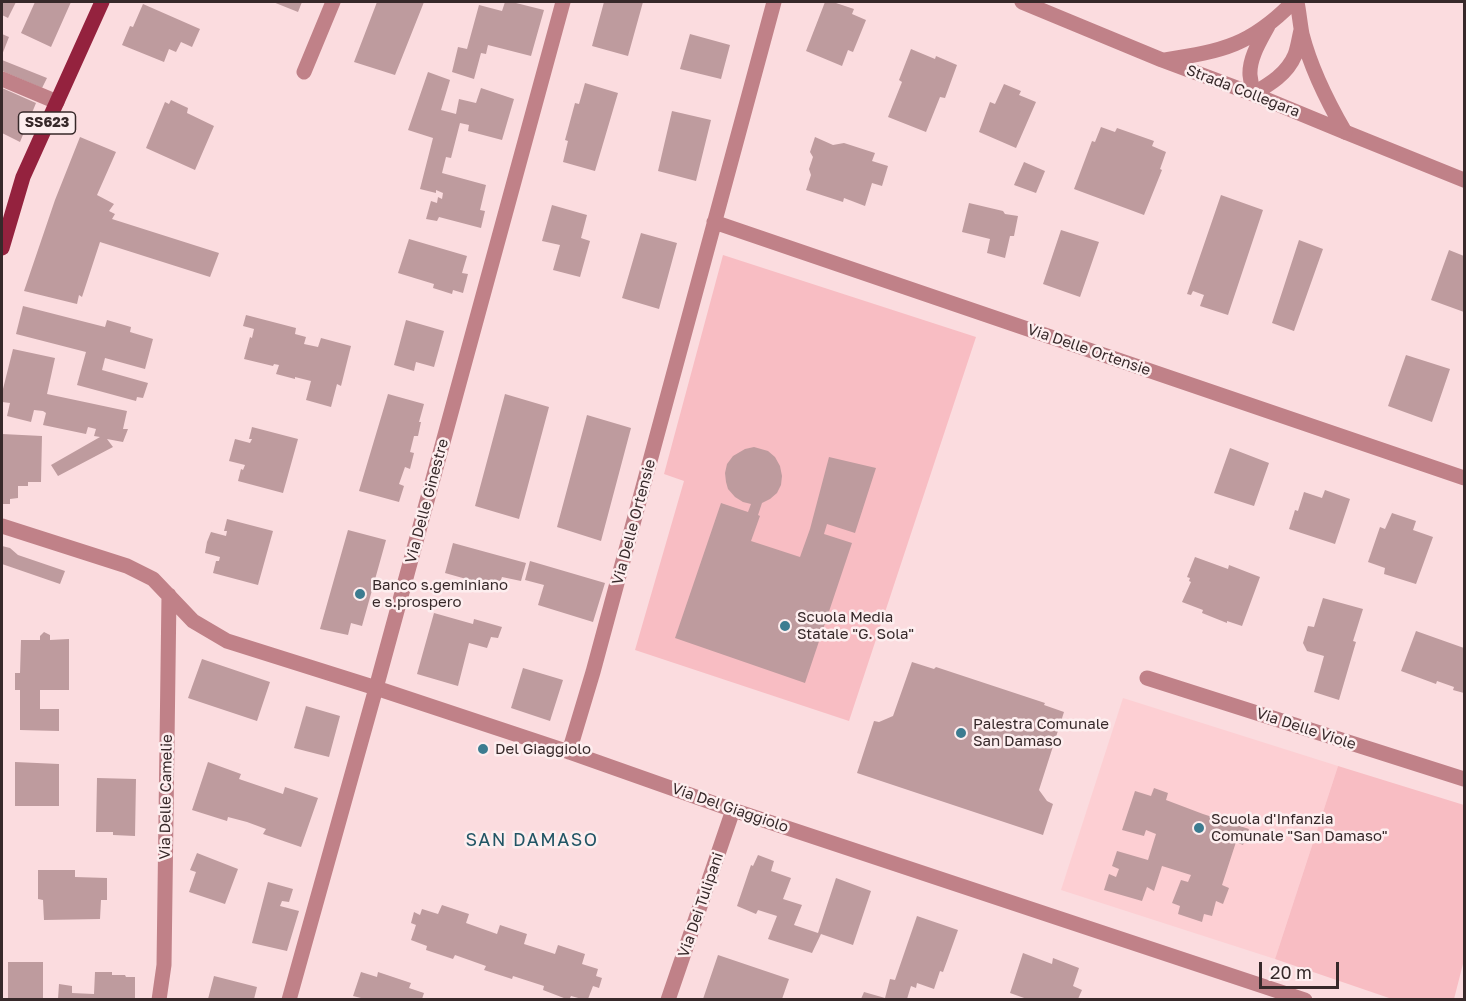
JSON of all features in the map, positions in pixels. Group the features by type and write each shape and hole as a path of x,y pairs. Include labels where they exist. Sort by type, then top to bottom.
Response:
{"main road":[{"name":"SS623","path":"2,248 7,207 23,177 102,2"}],"street":[{"path":"304,72 333,2"},
{"name":"Via Delle Ginestre","path":"289,999 563,2"},
{"name":"Via Delle Ortensie","path":"569,752 593,672 774,2"},
{"name":"Strada Collegara","path":"1022,2 1464,180"},
{"path":"1162,60 1206,54 1228,48 1268,26 1295,2 1305,44 1322,89 1345,132"},
{"path":"1268,26 1256,48 1252,63 1250,73 1253,94 1287,69 1296,54 1301,30"},
{"path":"2,79 57,102"},
{"name":"Via Delle Ortensie","path":"714,222 1464,478"},
{"name":"Via Del Giaggiolo","path":"2,526 127,566 153,579 193,621 227,641 569,752 733,810 1305,999"},
{"name":"Via Delle Camelie","path":"159,999 164,965 169,595"},
{"name":"Via Delle Viole","path":"1147,678 1464,779"},
{"name":"Via Dei Tulipani","path":"668,999 733,810"}],"shaded area":[{"path":"723,255 976,337 849,721 635,650 684,481 664,474"},
{"name":"Scuola d'Infanzia Comunale \"San Damaso\"","path":"1123,698 1338,766 1275,959 1061,890"},
{"path":"1338,766 1464,805 1464,960 1454,999 1392,999 1275,959"}],"building":[{"path":"2,2 16,2 8,18 2,15"},
{"path":"35,2 71,2 51,47 21,33"},
{"path":"273,2 302,2 298,12"},
{"path":"377,2 424,2 395,75 354,62"},
{"path":"505,2 544,10 531,56 488,45 486,54 481,53 474,79 452,72 458,47 467,49 479,5 502,11"},
{"path":"604,2 643,2 628,56 592,46"},
{"path":"825,2 833,2 854,9 852,14 866,20 853,52 848,50 842,66 806,51"},
{"path":"143,4 200,29 192,47 181,42 176,52 169,49 164,62 122,45"},
{"path":"2,34 9,37 2,55"},
{"path":"690,34 730,45 721,79 680,69"},
{"path":"911,49 957,65 945,98 940,97 926,132 888,117 902,82 899,80"},
{"path":"2,60 47,78 42,88 2,71"},
{"path":"428,72 450,80 441,110 456,114 459,99 476,103 481,88 514,99 502,140 468,131 469,125 460,123 451,158 446,157 442,173 486,185 480,210 485,211 481,228 439,217 437,221 426,219 431,201 437,203 438,197 442,199 443,193 420,189 433,138 408,130"},
{"path":"585,83 618,93 595,171 563,162 568,141 565,140 575,103 579,104"},
{"path":"1004,84 1021,91 1019,95 1036,102 1016,148 979,132 990,102 995,104"},
{"path":"2,88 36,103 20,142 2,133"},
{"path":"171,100 188,108 187,113 214,126 195,170 146,148 165,102 169,104"},
{"path":"672,111 711,120 696,181 658,171"},
{"path":"1101,127 1115,132 1117,128 1154,141 1152,146 1166,152 1160,169 1162,170 1144,215 1074,189 1092,141 1095,142"},
{"path":"80,137 116,152 97,195 114,204 109,211 115,214 112,219 219,253 210,277 100,242 82,297 79,295 77,304 24,291 55,200"},
{"path":"815,137 833,145 844,143 875,153 872,161 888,166 882,186 872,183 865,206 844,198 843,202 806,190 813,157 810,152"},
{"path":"1024,162 1045,171 1036,193 1014,185"},
{"path":"1221,195 1263,210 1228,315 1200,306 1204,295 1193,291 1191,295 1187,294"},
{"path":"969,203 1018,216 1014,236 1010,236 1005,258 987,253 990,239 962,232"},
{"path":"552,205 587,215 581,238 590,241 580,277 553,270 560,245 542,241"},
{"path":"1061,230 1099,242 1080,297 1043,284"},
{"path":"641,233 677,243 659,309 622,298"},
{"path":"409,239 467,256 462,273 468,274 463,293 453,290 452,294 433,288 434,284 398,273"},
{"path":"1299,240 1323,249 1294,331 1272,323"},
{"path":"1449,250 1464,256 1464,312 1431,300"},
{"path":"23,306 105,327 107,320 131,327 130,332 153,339 145,369 105,358 102,370 148,383 143,398 137,397 136,401 77,385 86,352 16,334"},
{"path":"246,315 296,328 295,334 306,337 304,344 318,347 321,338 351,346 341,386 337,384 331,407 306,400 311,381 276,374 279,365 274,364 273,366 244,359 254,329 243,326"},
{"path":"406,320 444,331 434,367 416,362 414,371 394,365"},
{"path":"13,349 55,358 47,394 127,411 123,429 128,429 123,442 107,439 113,447 58,476 51,465 100,437 94,436 96,429 88,427 86,434 43,425 46,413 43,411 34,410 31,422 7,416 10,403 2,402 2,393"},
{"path":"1406,355 1450,369 1432,422 1388,406"},
{"path":"388,394 424,404 418,436 414,436 410,452 414,453 410,469 405,467 399,484 404,486 399,502 359,491"},
{"path":"505,394 549,407 519,519 475,506"},
{"path":"587,415 631,428 601,541 557,527"},
{"path":"252,427 298,439 283,493 238,481 241,469 243,470 245,465 229,461 235,439 250,443"},
{"path":"2,434 42,436 41,482 28,482 28,486 18,486 18,498 10,499 10,504 2,504"},
{"path":"754,447 768,451 775,457 782,476 777,493 762,503 751,541 800,557 810,529 829,457 876,468 855,533 827,524 824,534 852,543 805,683 675,638 721,503 748,512 751,504 735,497 728,489 725,473 727,464 733,456"},
{"path":"1230,448 1269,463 1254,506 1214,493"},
{"path":"1325,490 1350,499 1335,544 1289,529 1304,492 1322,498"},
{"path":"1392,513 1416,521 1413,530 1433,537 1416,584 1384,574 1385,568 1368,562 1380,527 1385,529"},
{"path":"227,519 273,531 258,585 213,573 216,561 219,561 220,557 205,553 207,542 211,532 226,536 227,531 224,531"},
{"path":"348,530 386,540 362,626 351,623 348,635 320,629"},
{"path":"453,543 526,563 521,581 502,577 498,588 445,573"},
{"path":"2,546 10,548 18,555 65,571 60,584 2,564"},
{"path":"1195,557 1228,569 1229,565 1260,577 1242,626 1202,613 1203,610 1182,602 1191,582 1187,577"},
{"path":"530,561 605,583 593,622 538,605 544,585 525,580"},
{"path":"1323,598 1363,609 1339,700 1314,692 1324,656 1307,651 1303,643 1308,626 1314,627"},
{"path":"434,613 473,624 474,619 502,627 498,638 491,637 487,648 469,643 458,686 417,674"},
{"path":"1416,631 1464,648 1464,693 1437,681 1436,684 1401,671"},
{"path":"44,632 50,635 50,640 69,639 69,690 40,690 40,709 59,709 59,731 20,730 20,690 15,690 15,673 20,673 21,640 40,640"},
{"path":"202,659 270,682 257,721 188,698"},
{"path":"912,662 934,669 936,667 1045,703 1044,705 1064,712 1039,790 1047,801 1053,804 1043,835 857,773 874,721 879,722 893,716"},
{"path":"523,668 563,680 550,721 511,708"},
{"path":"306,706 340,716 329,757 294,748"},
{"path":"15,762 59,764 59,806 15,806"},
{"path":"208,762 241,774 239,779 283,794 285,787 318,798 301,847 263,834 266,829 247,822 228,817 227,821 192,810"},
{"path":"97,778 136,779 135,836 96,832"},
{"path":"1154,788 1168,793 1166,800 1249,829 1243,845 1236,842 1222,885 1229,888 1223,904 1216,901 1212,916 1204,914 1202,922 1178,914 1180,906 1172,903 1181,880 1188,882 1191,875 1162,866 1154,891 1147,887 1142,901 1104,890 1109,874 1116,877 1119,869 1112,866 1117,851 1148,860 1156,834 1146,830 1144,836 1122,830 1135,791 1151,796"},
{"path":"197,853 238,869 225,904 189,892 196,872 190,870"},
{"path":"758,855 774,861 771,871 791,878 783,899 802,905 794,925 818,933 836,878 871,891 853,945 821,934 812,953 768,939 777,916 758,910 756,914 737,906 751,865 753,866"},
{"path":"38,870 75,870 75,877 107,878 107,900 101,900 100,919 44,920 43,900 38,899"},
{"path":"268,882 293,889 289,902 282,901 280,906 299,911 287,951 252,943"},
{"path":"442,905 469,914 466,923 497,934 500,925 527,934 524,944 555,954 558,945 585,954 582,964 598,969 596,976 602,978 599,988 593,986 588,999 571,996 569,1000 543,990 544,986 484,970 486,966 455,955 453,959 426,950 427,946 411,940 416,925 411,923 414,912 420,915 422,909 438,914"},
{"path":"917,916 958,930 943,972 940,971 934,989 917,983 916,988 911,986 907,999 861,999 864,992 885,998 890,979 895,980"},
{"path":"1023,953 1052,964 1053,958 1079,968 1073,986 1082,990 1078,999 1027,999 1010,993"},
{"path":"718,955 789,979 782,999 703,999"},
{"path":"8,962 43,962 43,999 8,999"},
{"path":"95,972 112,972 112,975 135,977 135,999 58,999 59,984 72,986 72,993 94,994"},
{"path":"361,972 377,977 378,972 411,983 409,988 424,993 422,999 361,999 353,996"},
{"path":"214,976 257,987 254,999 208,999"}],"place":[{"name":"Banco s.geminiano e s.prospero","path":"360,594"},
{"name":"Scuola Media Statale \"G. Sola\"","path":"785,626"},
{"name":"Palestra Comunale San Damaso","path":"961,733"},
{"name":"Del Giaggiolo","path":"483,749"},
{"name":"Scuola d'Infanzia Comunale \"San Damaso\"","path":"1199,828"}],"district":[{"name":"SAN DAMASO","path":"532,840"}]}
